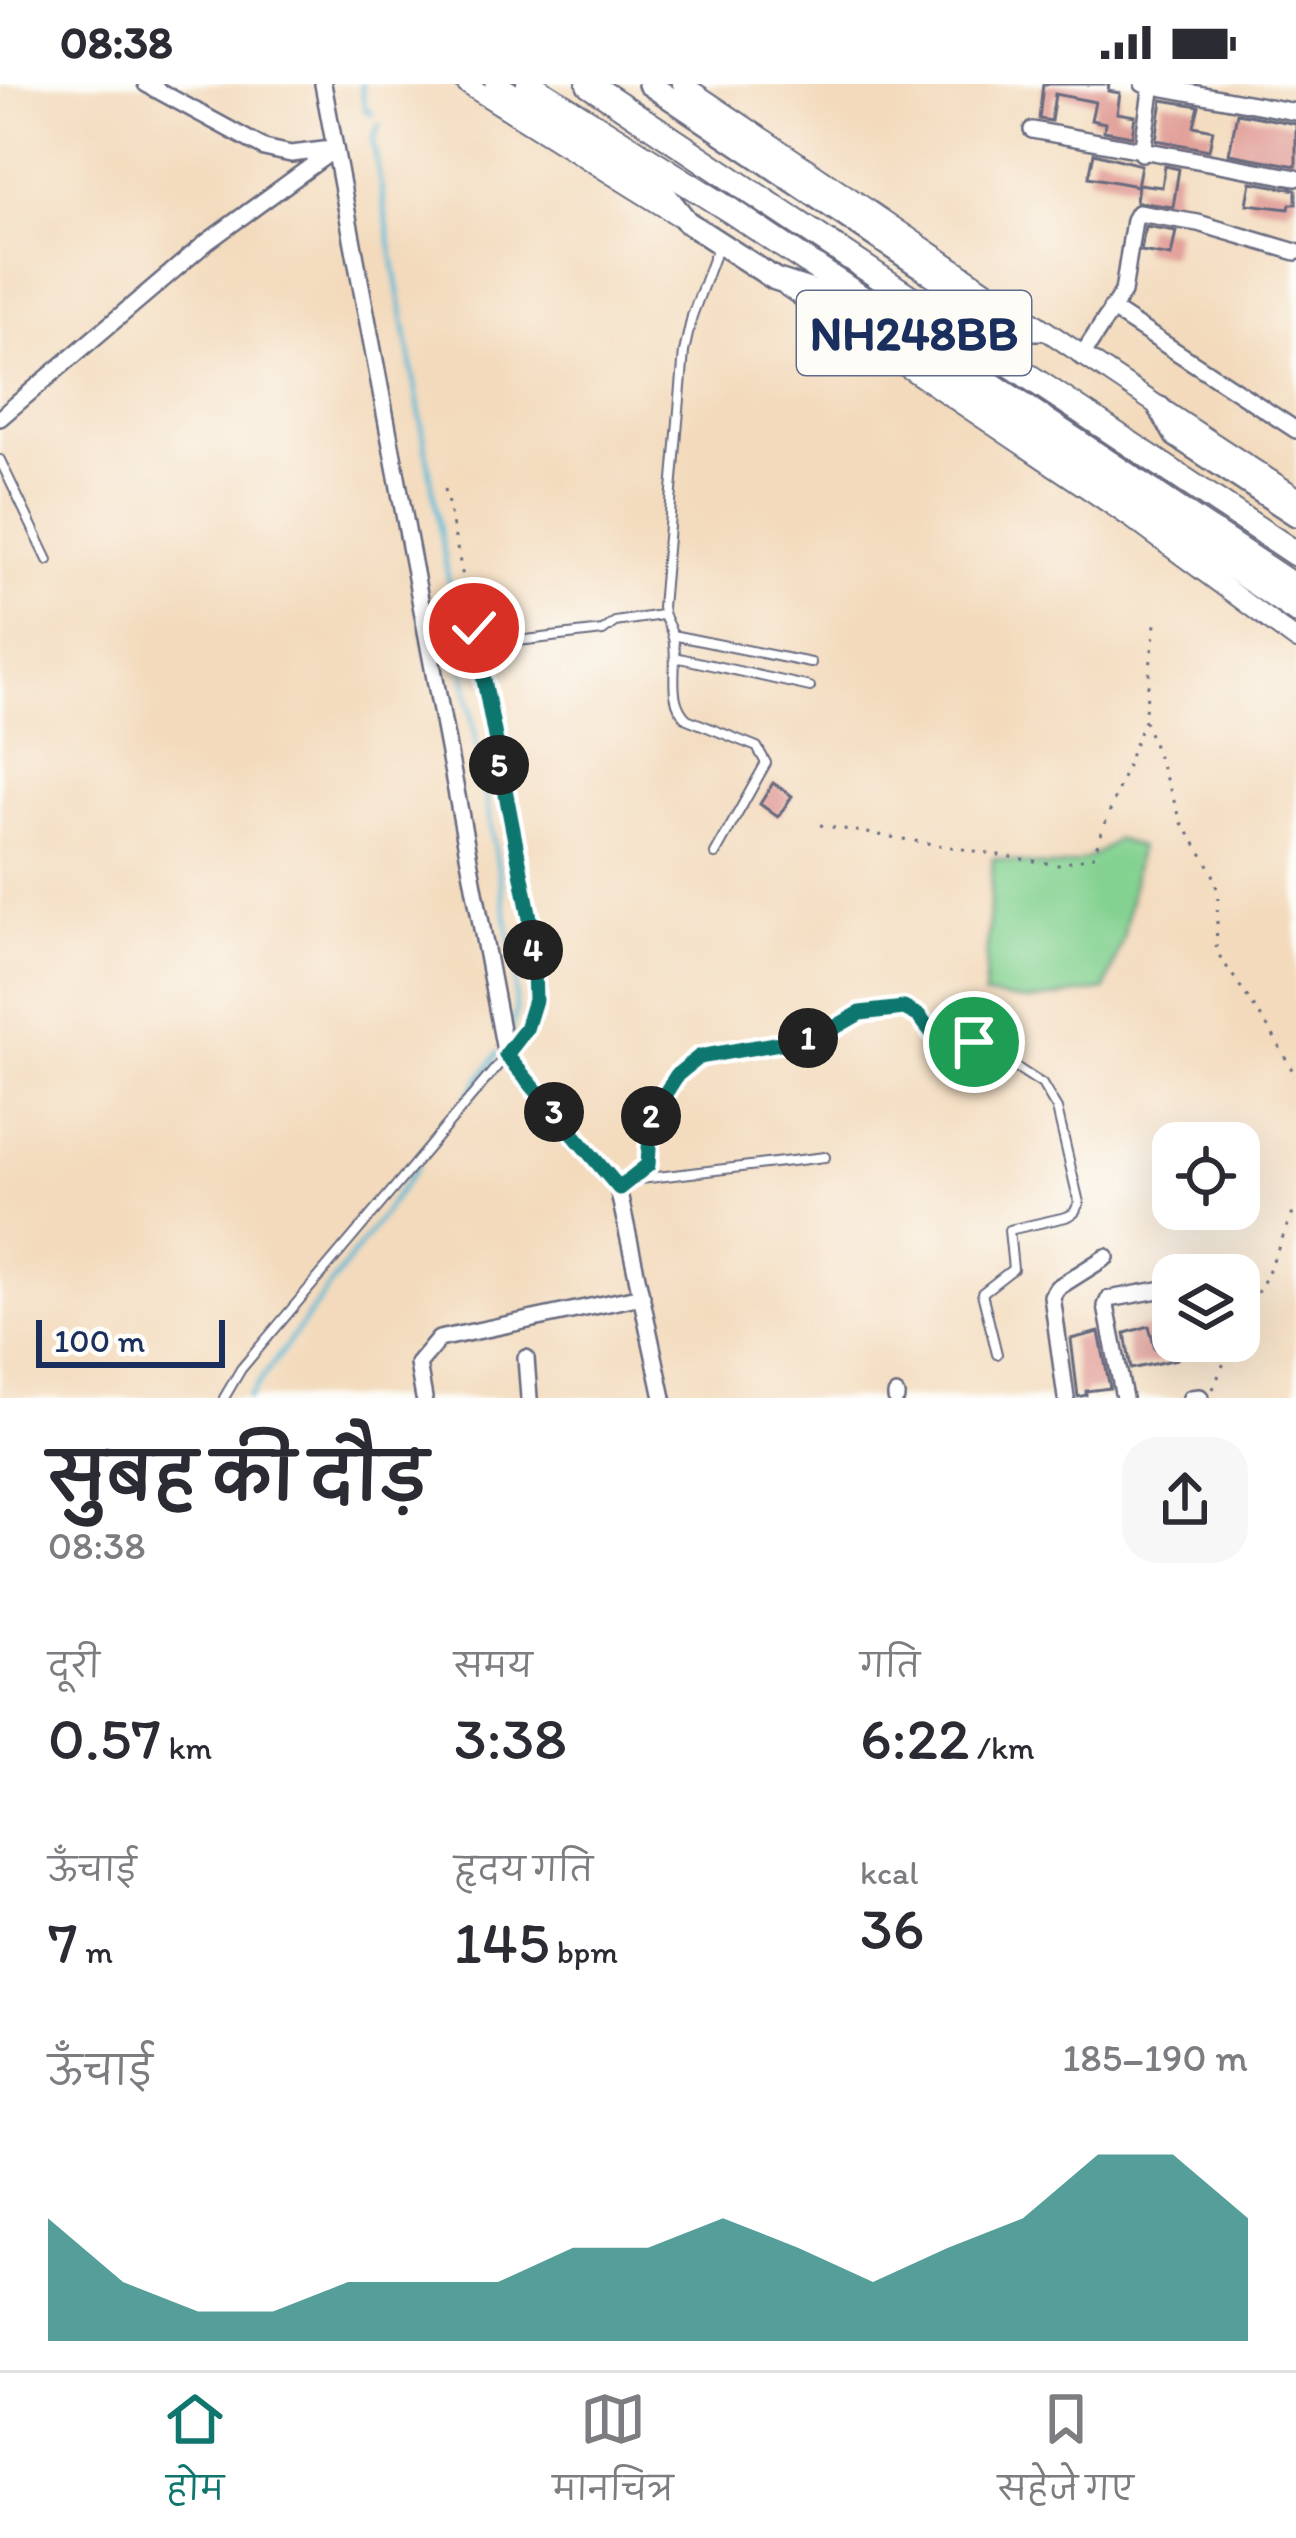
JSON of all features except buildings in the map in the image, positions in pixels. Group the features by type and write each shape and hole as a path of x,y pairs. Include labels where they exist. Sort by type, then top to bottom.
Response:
{"highway":[{"name":"NH248BB","path":"529,84 731,211 1296,588"},
{"name":"NH248BB","path":"589,84 1296,554"}],"main road":[{"path":"496,84 659,187 687,222 776,279 824,296 1296,612"},
{"path":"649,84 676,91 1012,329 1040,329"},
{"path":"1160,409 1176,436 1293,506"}],"street":[{"path":"146,84 264,148 291,154 335,149"},
{"path":"323,84 506,1055 625,1184 663,1398"},
{"path":"466,84 687,222"},
{"path":"1142,153 1149,85 1296,112"},
{"path":"1032,130 1296,178"},
{"path":"0,418 207,242 335,149"},
{"path":"1081,357 1126,281 1138,213 1198,223 1296,252"},
{"path":"776,279 1132,519 1296,640"},
{"path":"1111,309 1296,430"},
{"path":"1040,329 1160,409"},
{"path":"1066,1398 1052,1296 1106,1257"},
{"path":"1124,1398 1106,1306 1108,1299 1152,1290"},
{"path":"424,1398 418,1364 439,1339 642,1296"},
{"path":"526,1358 529,1398"},
{"path":"1191,1398 1200,1397"}],"lane":[{"path":"716,854 766,763 764,753 687,719 679,711 672,634 662,615 684,352 719,242"},
{"path":"0,460 48,560"},
{"path":"431,658 492,644 603,632 615,622 662,615"},
{"path":"672,634 811,663"},
{"path":"675,657 810,687"},
{"path":"625,1184 648,1165 651,1116 687,1064 718,1051 820,1036 860,1013 909,1009 938,1040 980,1044 1042,1084 1057,1109 1079,1203 1066,1217 1009,1230 1012,1269 982,1293 997,1354"},
{"path":"224,1398 241,1369 506,1055"},
{"path":"625,1184 825,1156"}],"path":[{"path":"445,489 533,934 535,1000 526,1029 506,1055"},
{"path":"820,825 1058,865 1093,856 1144,720 1155,624"},
{"path":"1144,720 1182,824 1213,870 1218,893 1216,951 1296,1077"},
{"path":"1260,1288 1296,1206"},
{"path":"1218,1379 1225,1362"}],"green space":[{"path":"1116,839 1139,847 1124,934 1105,990 1029,1001 984,996 993,858 1044,866 1072,864"}],"waterway":[{"path":"361,84 365,109 372,114"},
{"path":"379,125 373,141 515,967 516,1011 509,1041"},
{"path":"466,1098 498,1053"},
{"path":"248,1398 418,1166"}],"route":[{"path":"474,628 533,934 535,1000 526,1029 506,1055 619,1188 648,1165 651,1116 677,1075 699,1057 820,1036 860,1013 904,1008 919,1016 938,1040 974,1042"}]}
